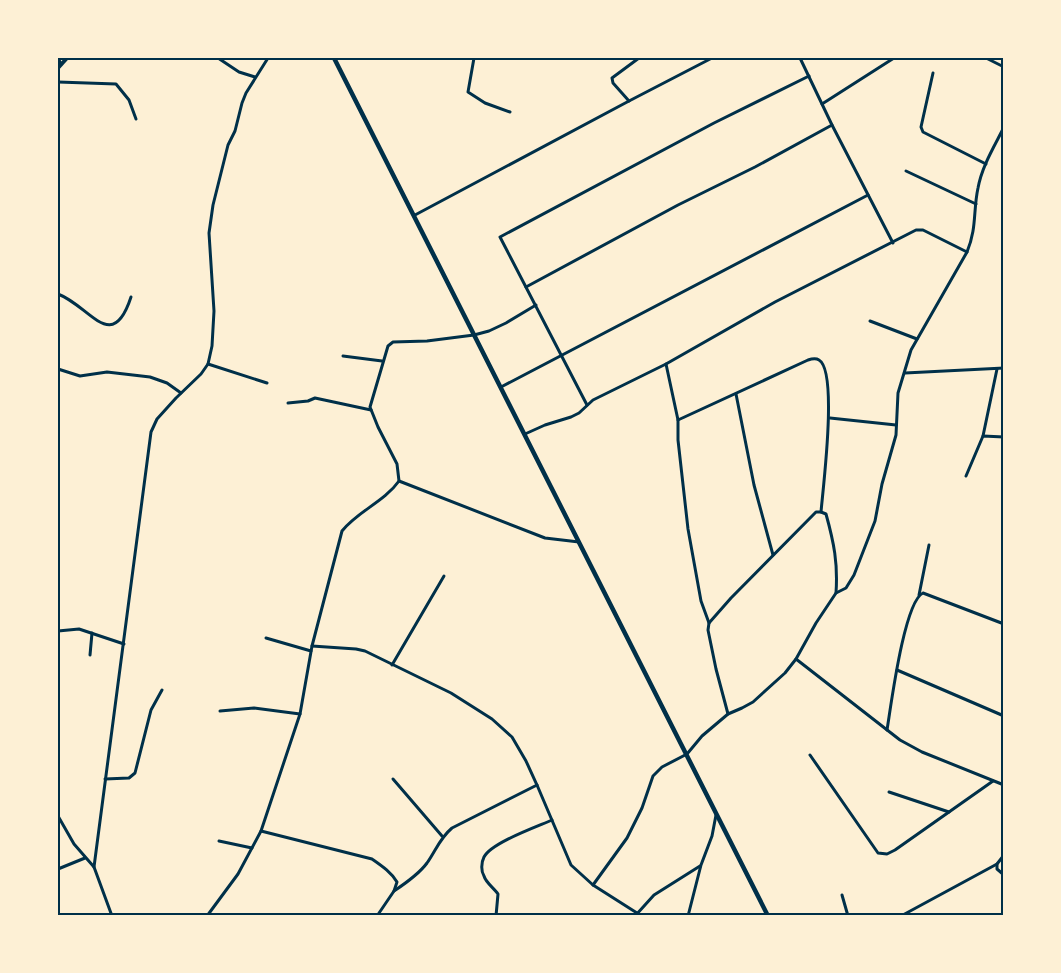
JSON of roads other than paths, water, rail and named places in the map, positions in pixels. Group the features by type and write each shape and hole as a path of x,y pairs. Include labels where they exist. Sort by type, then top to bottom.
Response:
{"main road":[{"path":"335,58 768,916"}],"street":[{"path":"58,58 61,64"},
{"path":"58,68 67,58"},
{"path":"218,58 239,72 256,77"},
{"path":"94,868 151,432 158,419 201,374 208,364 212,346 214,311 210,233 212,210 228,145 235,131 246,93 268,58"},
{"path":"474,58 468,92 486,103 510,112"},
{"path":"629,101 612,80 622,69 639,58"},
{"path":"414,215 712,58"},
{"path":"800,58 892,243"},
{"path":"822,104 894,58"},
{"path":"986,58 1004,67"},
{"path":"933,74 921,128 922,132 986,164"},
{"path":"587,405 500,237 714,123 809,76"},
{"path":"58,82 84,81 116,84 129,100 136,119"},
{"path":"526,287 832,125"},
{"path":"593,885 627,838 642,808 653,776 662,767 687,754 702,736 728,714 752,702 778,680 796,660 816,623 836,593 846,588 851,582 875,521 882,484 896,435 898,393 911,350 967,252 973,238 978,189 986,164 1004,127"},
{"path":"906,171 976,204"},
{"path":"501,387 868,195"},
{"path":"525,434 545,425 571,418 593,400 666,364 776,302 916,230 923,230 967,252"},
{"path":"58,294 77,304 103,324 113,325 119,322 126,312 131,297"},
{"path":"400,481 397,464 370,406 388,346 393,342 428,341 474,335 506,323 536,305"},
{"path":"870,321 917,339"},
{"path":"343,356 382,361"},
{"path":"678,420 808,360 814,358 820,360 825,367 830,418 821,512"},
{"path":"208,364 267,383"},
{"path":"666,364 678,420 678,440 688,529 701,601 709,623 708,630 716,669 728,714"},
{"path":"904,373 1004,368"},
{"path":"58,369 80,376 107,372 150,377 159,379 181,393"},
{"path":"966,476 983,436 997,369"},
{"path":"736,394 754,485 773,556"},
{"path":"288,403 308,401 315,398 372,410"},
{"path":"830,418 896,425"},
{"path":"983,436 1004,437"},
{"path":"400,481 545,538 580,542"},
{"path":"207,916 231,884 261,831 300,714 312,646 342,531 350,521 393,489 400,481"},
{"path":"709,623 731,598 816,512 826,514 837,560 836,593"},
{"path":"887,730 906,624 919,595 929,545"},
{"path":"392,665 444,576"},
{"path":"919,595 923,593 930,595 1004,624"},
{"path":"58,631 79,629 124,644"},
{"path":"90,655 92,633"},
{"path":"266,638 311,651"},
{"path":"312,646 365,651 451,693 492,719 512,738 526,761 571,865 593,885 636,914 654,896 701,865"},
{"path":"796,660 900,740 922,752 1004,785"},
{"path":"898,670 1004,716"},
{"path":"105,779 130,778 135,774 151,710 162,690"},
{"path":"220,711 254,708 300,714"},
{"path":"810,755 878,853 888,854 895,850 993,781"},
{"path":"393,780 442,836"},
{"path":"394,891 411,879 426,864 442,836 452,828 537,785"},
{"path":"889,792 949,812"},
{"path":"688,916 701,865 712,836 716,812"},
{"path":"58,816 74,844 94,868 111,915"},
{"path":"496,916 498,894 484,878 483,858 488,851 511,838 552,820"},
{"path":"261,831 372,859 393,875 397,882 394,891 377,916"},
{"path":"219,841 252,848"},
{"path":"901,916 997,864 1004,855"},
{"path":"58,869 85,858"},
{"path":"997,864 997,869 1004,875"},
{"path":"842,896 848,916"}]}
